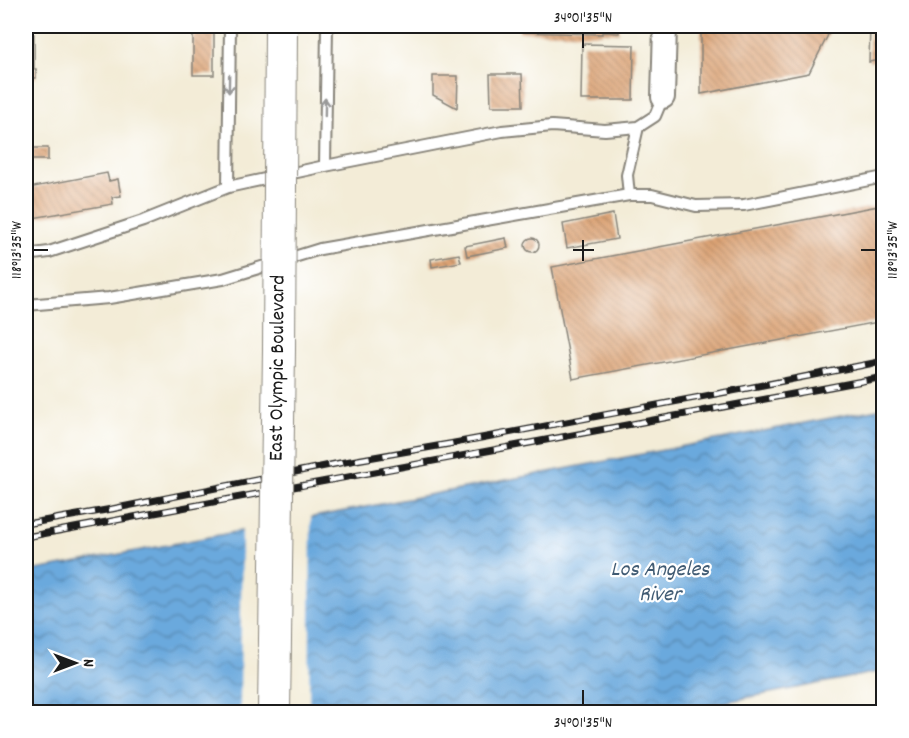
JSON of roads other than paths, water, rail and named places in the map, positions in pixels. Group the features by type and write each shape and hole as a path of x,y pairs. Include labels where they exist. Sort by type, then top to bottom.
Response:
{"main road":[{"name":"East Olympic Boulevard","path":"274,712 281,26"}],"street":[{"path":"663,97 664,26"}],"lane":[{"path":"228,187 230,26"},
{"path":"325,166 327,26"},
{"path":"26,255 49,252 143,221 228,187 325,166 502,132 552,126 605,130 638,127 656,116 663,97"},
{"path":"629,195 627,176 638,127"},
{"path":"26,305 109,298 223,279 320,249 629,195 652,195 696,206 744,205 884,177"}],"water":[{"name":"Los Angeles River","path":"883,408 883,671 674,712 26,712 26,572"}],"railway":[{"path":"26,524 884,361"},
{"path":"26,537 884,377"},
{"path":"872,712 884,710"}]}
